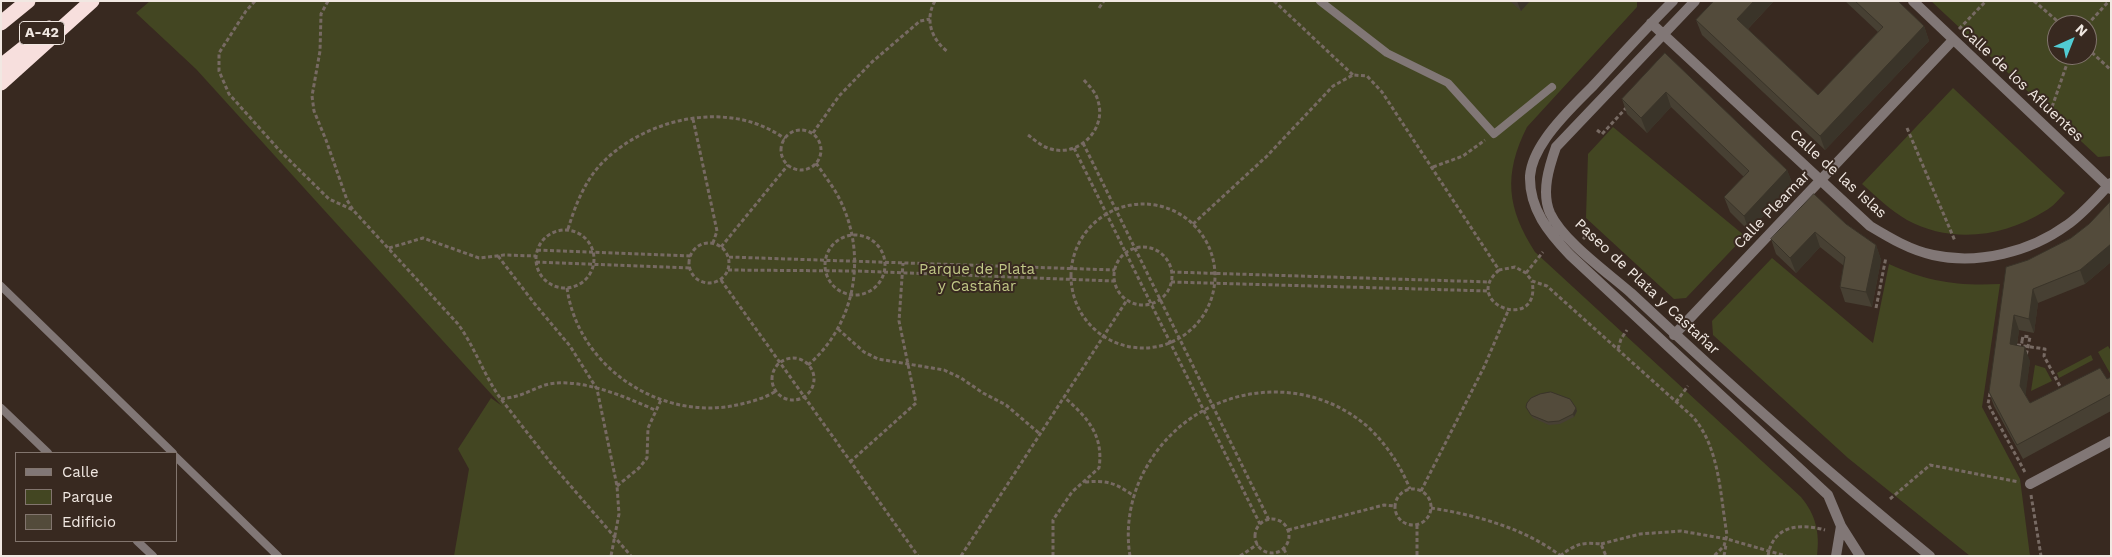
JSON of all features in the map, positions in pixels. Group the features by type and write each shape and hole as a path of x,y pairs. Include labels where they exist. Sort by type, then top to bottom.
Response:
{"highway":[{"name":"A-42","path":"1,23 28,1"},
{"name":"A-42","path":"1,66 83,1"},
{"path":"1,84 92,1"}],"street":[{"name":"Paseo de Plata y Castañar","path":"1673,1 1546,137 1530,174 1532,195 1538,214 1552,236 1570,255 1828,495 1841,526 1860,556"},
{"name":"Paseo de Plata y Castañar","path":"1694,1 1556,147 1550,164 1546,196 1550,213 1561,230 1674,335 1930,556"},
{"name":"Calle de los Afluentes","path":"1913,1 2110,186"},
{"name":"Calle de las Islas","path":"1651,23 1870,226 1888,237 1932,255 1971,258 1993,256 2020,249 2057,232 2069,224 2110,186"},
{"name":"Calle Pleamar","path":"1674,335 1953,40"},
{"path":"2030,484 2111,441"},
{"path":"1836,556 1841,526"}],"lane":[{"path":"1320,1 1386,53 1448,83 1494,134 1552,87"},
{"path":"1661,1 1661,13"},
{"path":"1,286 172,452"},
{"path":"1,408 47,452"},
{"path":"178,459 278,556"},
{"path":"138,542 153,556"}],"path":[{"path":"255,1 219,53 219,71 229,94 281,152 329,199 353,210"},
{"path":"328,1 321,14 320,51 312,96 314,111 347,200 353,210 458,324 467,336 493,388 501,399 614,538 631,556"},
{"path":"934,1 930,19 932,32 936,41 948,52"},
{"path":"1099,8 1104,1"},
{"path":"1274,1 1353,75"},
{"path":"1958,30 1986,1"},
{"path":"2034,1 2050,15"},
{"path":"2096,15 2109,1"},
{"path":"813,134 839,96 872,62 920,21 930,19"},
{"path":"2097,57 2111,70"},
{"path":"2049,114 2066,65"},
{"path":"1193,224 1267,156 1333,86 1353,75 1367,76 1382,92 1499,270"},
{"path":"1028,135 1042,145 1051,149 1061,150 1074,148 1083,143 1095,131 1100,111 1095,92 1083,79"},
{"path":"1597,130 1602,134 1628,106"},
{"path":"568,229 575,207 588,182 602,163 635,136 675,122 693,119 742,119 766,127 785,138"},
{"path":"693,119 717,231 713,243"},
{"path":"1907,128 1955,241"},
{"path":"795,130 805,130 813,134 820,142 821,153 816,163 808,169 798,169 788,165 781,150 785,138 795,130"},
{"path":"1433,168 1463,156 1494,134"},
{"path":"1083,143 1269,520"},
{"path":"1074,148 1260,524 1256,537 1258,544 1266,552 1275,554 1284,549 1288,543 1288,530 1278,520 1269,520 1260,524"},
{"path":"808,365 824,352 838,329 846,312 856,271 851,235 839,199 816,163"},
{"path":"721,247 788,165"},
{"path":"1143,204 1156,205 1182,215 1193,224 1209,246 1215,273 1212,299 1206,312 1194,327 1179,339 1170,343 1153,348 1139,349 1126,347 1102,337 1084,319 1077,308 1070,279 1072,257 1084,234 1093,223 1116,209 1143,204"},
{"path":"568,229 586,237 594,252 594,264 587,279 581,284 567,288 558,288 545,280 540,274 536,262 537,250 544,238 557,230 568,229"},
{"path":"851,235 870,238 881,249 885,262 884,272 877,286 863,294 850,295 834,287 829,281 826,271 825,260 833,244 851,235"},
{"path":"389,248 424,238 479,258 536,256"},
{"path":"713,243 721,247 728,257 728,270 721,280 713,283 698,280 690,268 691,256 698,246 713,243"},
{"path":"1135,248 1148,248 1158,252 1166,260 1171,272 1171,282 1168,290 1160,299 1151,304 1141,305 1127,300 1119,293 1114,281 1115,270 1119,260 1125,254 1135,248"},
{"path":"537,250 691,256"},
{"path":"1526,273 1543,252"},
{"path":"498,256 570,346 596,389 618,486 619,514 611,556"},
{"path":"728,257 1115,270"},
{"path":"1876,308 1886,257"},
{"path":"536,262 690,268"},
{"path":"850,462 916,403 899,321 904,263"},
{"path":"1515,267 1526,273 1532,281 1533,290 1530,301 1520,309 1508,311 1496,305 1489,291 1490,282 1499,270 1515,267"},
{"path":"728,270 856,271 1114,281"},
{"path":"1171,272 1490,282"},
{"path":"721,280 918,556"},
{"path":"1532,281 1547,286 1676,402 1702,428 1712,449 1727,540 1724,556"},
{"path":"1171,282 1489,291"},
{"path":"567,288 578,324 594,352 612,372 661,400 698,408 724,407 744,404 776,391"},
{"path":"961,556 1127,300"},
{"path":"1421,491 1484,367 1508,311"},
{"path":"838,329 864,352 878,359 944,370 961,378 982,393 1006,405 1040,434"},
{"path":"1618,349 1621,339 1627,330"},
{"path":"2030,337 2029,347 2027,356 2020,355 2019,346 2022,338 2030,337"},
{"path":"2019,346 2045,349 2044,356 2066,398"},
{"path":"796,359 808,365 813,382 805,396 790,400 776,391 772,384 772,376 780,362 796,359"},
{"path":"501,399 522,395 533,389 551,384 573,384 626,397 654,410"},
{"path":"1676,402 1688,386"},
{"path":"1991,387 1988,404 2030,484 2041,556"},
{"path":"1130,556 1128,530 1134,496 1142,475 1162,443 1176,429 1211,405 1242,395 1280,392 1318,399 1335,406 1360,421 1381,440 1393,455 1410,489"},
{"path":"1053,556 1053,520 1072,492 1100,468 1101,454 1094,430 1088,420 1064,397"},
{"path":"618,486 647,458 648,428 654,410 661,400"},
{"path":"1890,499 1930,465 2030,484"},
{"path":"1085,482 1103,480 1116,484 1134,496"},
{"path":"1410,489 1421,491 1431,501 1432,508 1425,521 1417,524 1405,523 1400,519 1395,506 1397,499 1401,493 1410,489"},
{"path":"1288,530 1384,505 1395,506"},
{"path":"1432,508 1461,513 1507,527 1550,548 1560,556 1574,545 1587,543 1601,544 1640,534 1681,531 1727,540 1786,556"},
{"path":"1417,524 1417,556"},
{"path":"1768,556 1769,550 1778,536 1786,530 1795,526 1806,525 1825,530"},
{"path":"1714,556 1727,540"},
{"path":"1240,556 1258,544"},
{"path":"1601,544 1606,556"},
{"path":"1284,549 1287,556"}],"green space":[{"name":"Parque de Plata y Castañar","path":"150,1 1637,1 1637,7 1527,127 1514,161 1512,191 1514,206 1519,221 1535,252 1801,497 1816,525 1818,540 1817,556 454,556 469,469 458,449 491,398 502,406 196,69 136,13"},
{"path":"1931,1 2111,1 2111,156 2098,157"},
{"path":"1953,88 2065,193 2051,207 2029,220 2012,227 1995,232 1959,235 1924,228 1907,220 1889,208 1862,184"},
{"path":"1613,127 1745,236 1686,298 1674,299 1586,218 1588,154"},
{"path":"1772,258 1873,343 1889,264 1917,275 1943,282 2000,284 1982,407 2020,479 2030,556 1970,556 1848,458 1713,335 1712,321"},
{"path":"2108,346 2111,351 2111,375 2098,352"},
{"path":"2091,355 2093,360 2059,378 2057,373"},
{"path":"2035,365 2045,368 2052,381 2031,391"}],"building":[{"path":"1714,1 1754,1 1737,19 1818,95 1883,27 1855,1 1898,1 1924,26 1820,136 1696,20"},
{"path":"1665,53 1787,170 1744,216 1724,197 1749,171 1666,92 1641,118 1622,99"},
{"path":"1814,194 1846,224 1876,245 1866,292 1840,287 1845,257 1815,232 1790,258 1771,239"},
{"path":"2110,202 2111,244 2080,270 2033,289 2029,319 2014,315 2010,344 2025,347 2020,386 2030,403 2100,368 2107,379 2111,377 2111,394 2017,445 1989,392 2006,267 2028,260 2071,238 2089,224"},
{"path":"1551,392 1570,399 1576,408 1573,414 1559,421 1548,422 1531,415 1526,407 1531,398"}]}
